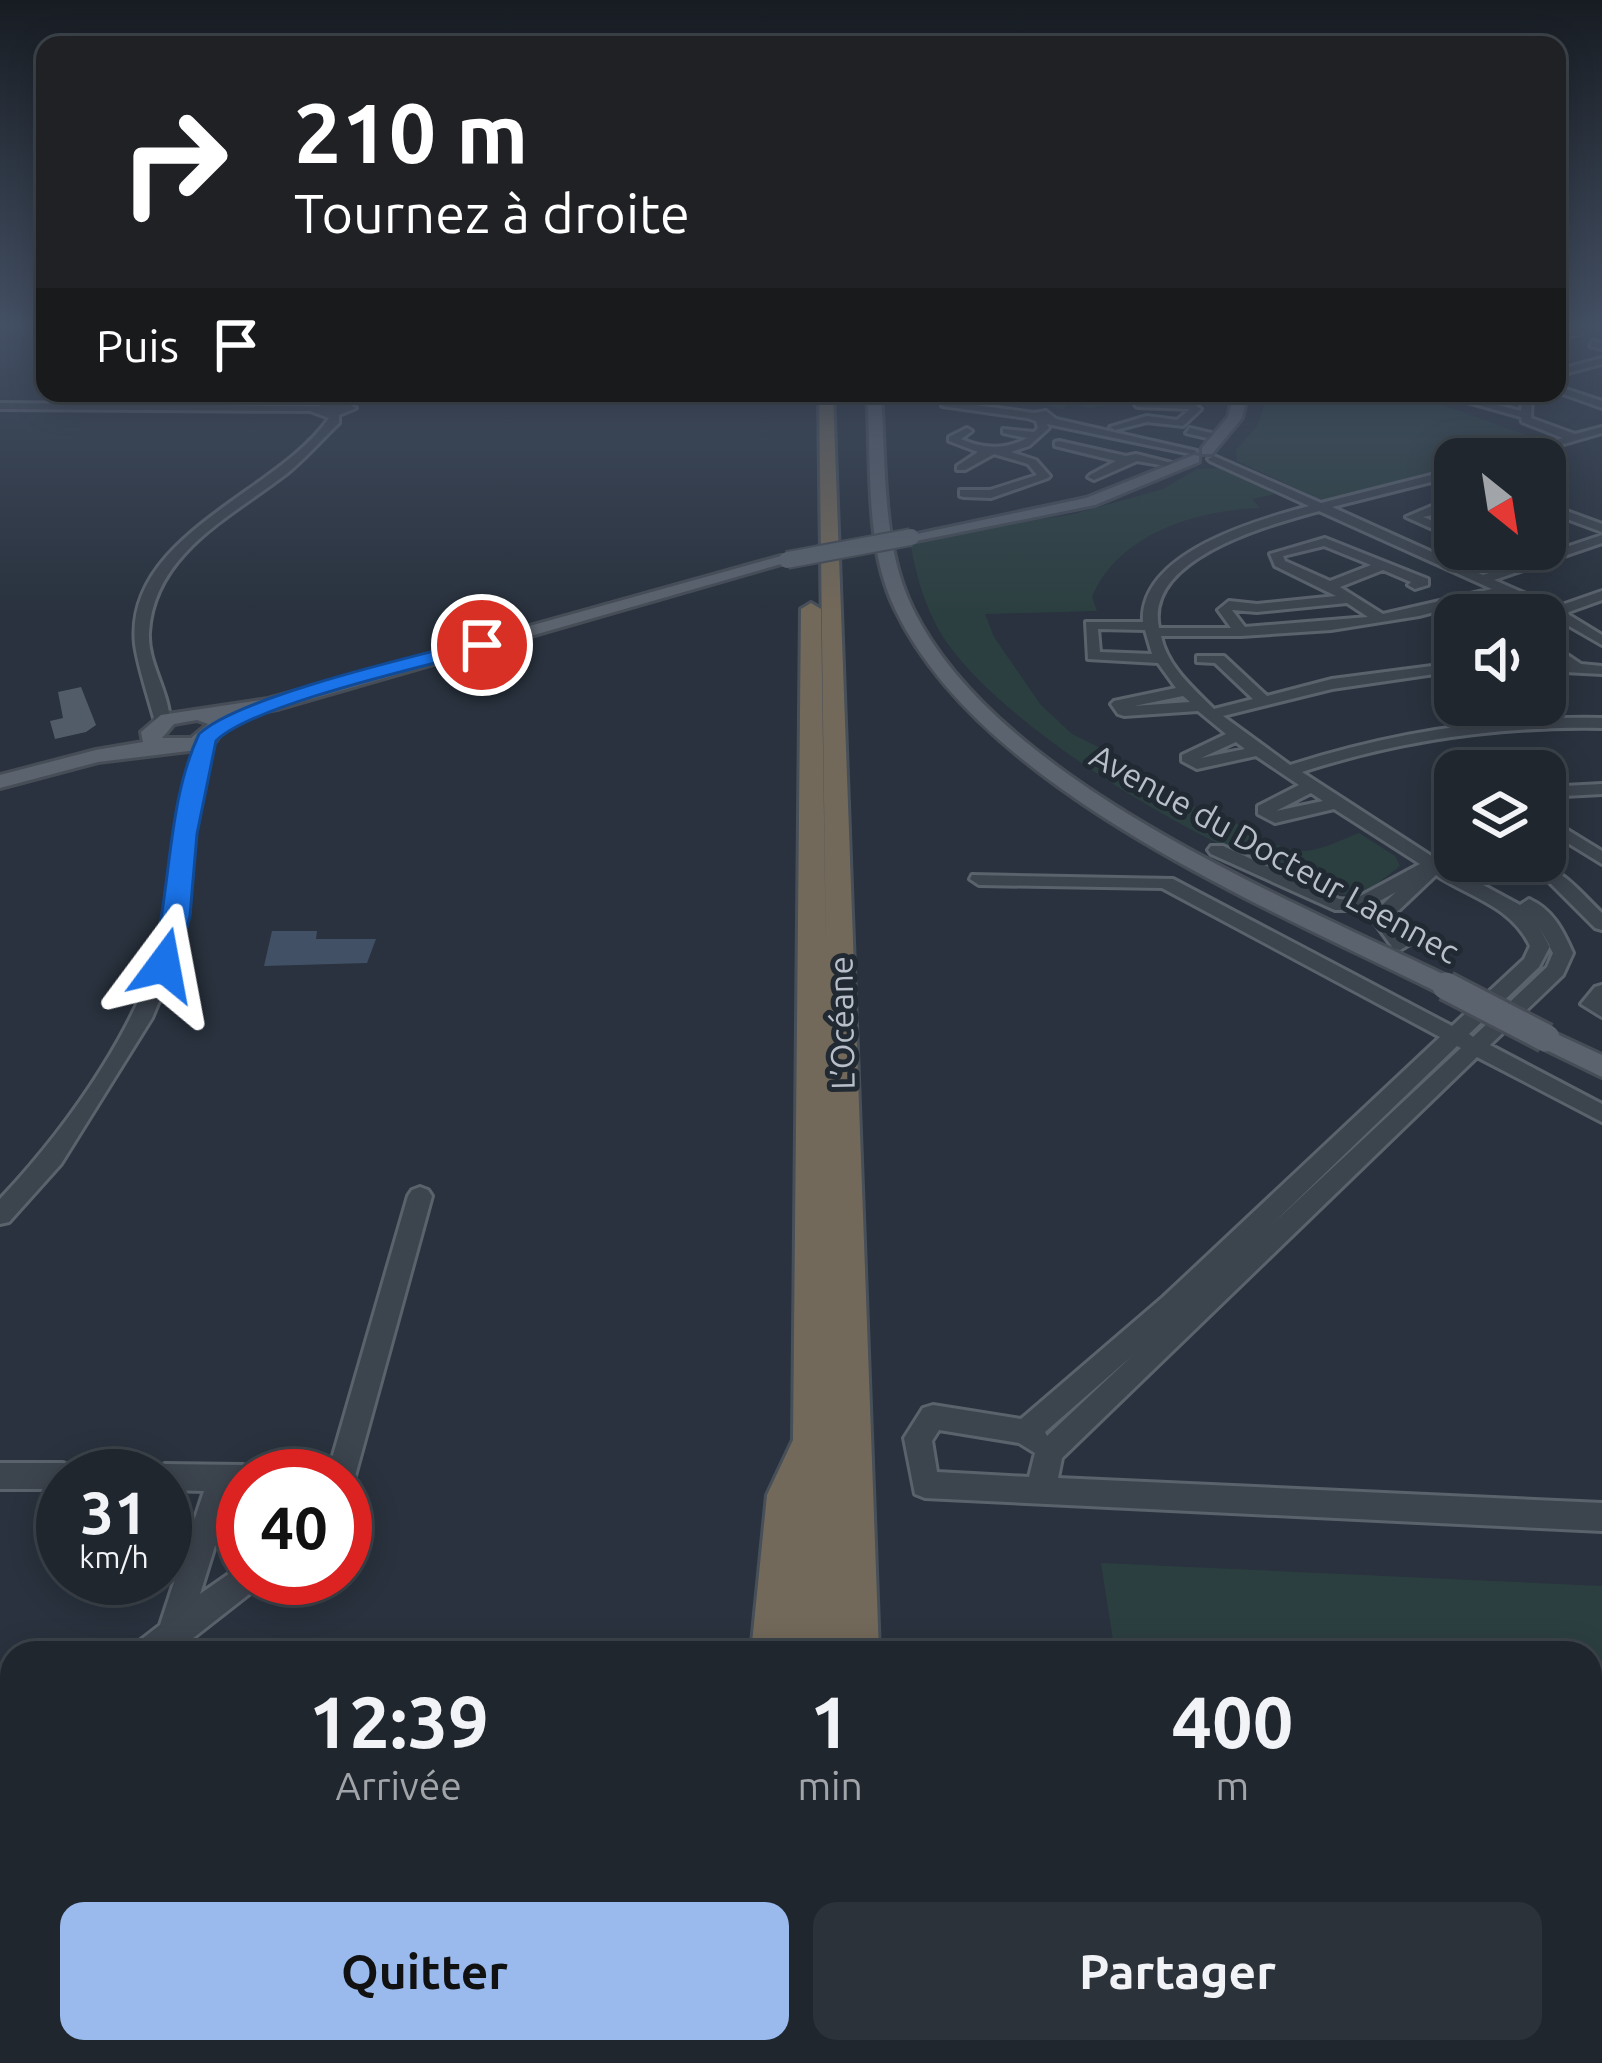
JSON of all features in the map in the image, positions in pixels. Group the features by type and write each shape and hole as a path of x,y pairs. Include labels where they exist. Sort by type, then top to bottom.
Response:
{"highway":[{"name":"L’Océane","path":"811,420 813,1641"},
{"name":"L’Océane","path":"827,420 857,1641"},
{"path":"774,1641 788,1495 812,1438"}],"main road":[{"name":"Avenue du Docteur Laennec","path":"877,420 891,577 926,651 968,701 1024,752 1134,823 1552,1031 1602,1066"},
{"name":"Avenue du Docteur Laennec","path":"889,420 906,574 940,648 982,699 1038,747 1099,787 1400,944 1453,980"},
{"path":"0,782 787,560 1103,498 1203,451 1233,420"},
{"path":"163,736 206,724"},
{"name":"Avenue du Docteur Laennec","path":"1552,1031 1602,1047"}],"street":[{"path":"203,768 163,736 163,710 144,655 146,604 171,560 300,457 335,420"},
{"path":"961,468 993,451 1029,446 1044,428 1042,420"},
{"path":"1048,420 1203,451 1513,594"},
{"path":"1083,450 1107,432 1143,420"},
{"path":"1151,420 1185,430 1203,451"},
{"path":"1185,430 1189,420"},
{"path":"1529,420 1575,438"},
{"path":"1566,441 1602,430"},
{"path":"964,493 991,494 1044,476 1032,462 953,439 967,431"},
{"path":"1007,431 1037,436"},
{"path":"1059,444 1127,460"},
{"path":"1094,477 1136,457 1166,463"},
{"path":"1434,478 1241,533 1198,552 1165,581 1156,598 1152,628 1160,659 1203,711 1288,772 1434,862"},
{"path":"1434,509 1412,518 1434,527"},
{"path":"0,1215 52,1158 142,1018 164,965 178,916 185,834 203,768 206,724 169,698 153,656 157,614 177,564 226,513"},
{"path":"1566,515 1602,528"},
{"path":"1483,579 1602,539"},
{"path":"1381,619 1330,586 1280,563 1276,554 1325,542 1423,582 1415,585"},
{"path":"1566,545 1576,548"},
{"path":"1330,586 1384,565"},
{"path":"1160,659 1093,656 1090,619 1152,628 1241,632 1381,619 1504,590"},
{"path":"1566,608 1602,595"},
{"path":"1241,632 1225,610 1229,605 1274,607 1350,599"},
{"path":"1566,619 1602,641"},
{"path":"1202,659 1219,659 1263,700"},
{"path":"1566,660 1576,668"},
{"path":"1566,668 1602,670"},
{"path":"1183,691 1119,704 1124,711 1203,711 1370,676 1434,669"},
{"path":"1288,772 1436,730 1517,722 1602,723"},
{"path":"1235,736 1188,758 1197,764 1257,751"},
{"path":"1311,786 1264,810 1275,818 1337,803"},
{"path":"1566,791 1602,789"},
{"path":"1566,835 1602,859"},
{"path":"1217,850 1334,904 1357,907 1434,864"},
{"path":"1400,944 1385,923 1388,910 1434,865"},
{"path":"979,879 1166,883 1602,1114"},
{"path":"1041,1489 1058,1444 1467,1039 1532,962 1540,946 1531,921 1467,882"},
{"path":"1561,882 1602,924"},
{"path":"1602,992 1591,1004 1602,1010"},
{"path":"1035,1424 1467,1039"},
{"path":"355,1449 420,1196"},
{"path":"1058,1444 1035,1424 933,1417 918,1438 925,1485 1602,1517"},
{"path":"0,1476 36,1476"},
{"path":"162,1641 216,1515"},
{"path":"165,1641 216,1601"}],"shaded area":[{"path":"1259,420 1485,420 1534,438 1434,438 1434,471 1331,500 1319,499 1237,461 1236,450"},
{"path":"1220,468 1275,494 1252,499 1260,508 1186,520 1140,542 1104,575 1092,597 1097,611 985,614 994,637 1040,704 1072,734 1208,816 1233,822 1293,850 1318,849 1359,833 1395,856 1400,866 1359,898 1311,884 1196,832 1078,760 981,682 948,644 923,594 910,540 1074,514 1163,489 1197,469"},
{"path":"1101,1563 1602,1586 1602,1641 1113,1641"}],"water":[{"path":"272,931 317,931 316,939 376,939 367,963 264,966"}],"building":[{"path":"81,687 96,725 55,739 50,721 63,718 58,692"}],"route":[{"path":"164,965 178,916 185,834 206,739 218,728 270,705 482,645"}]}
